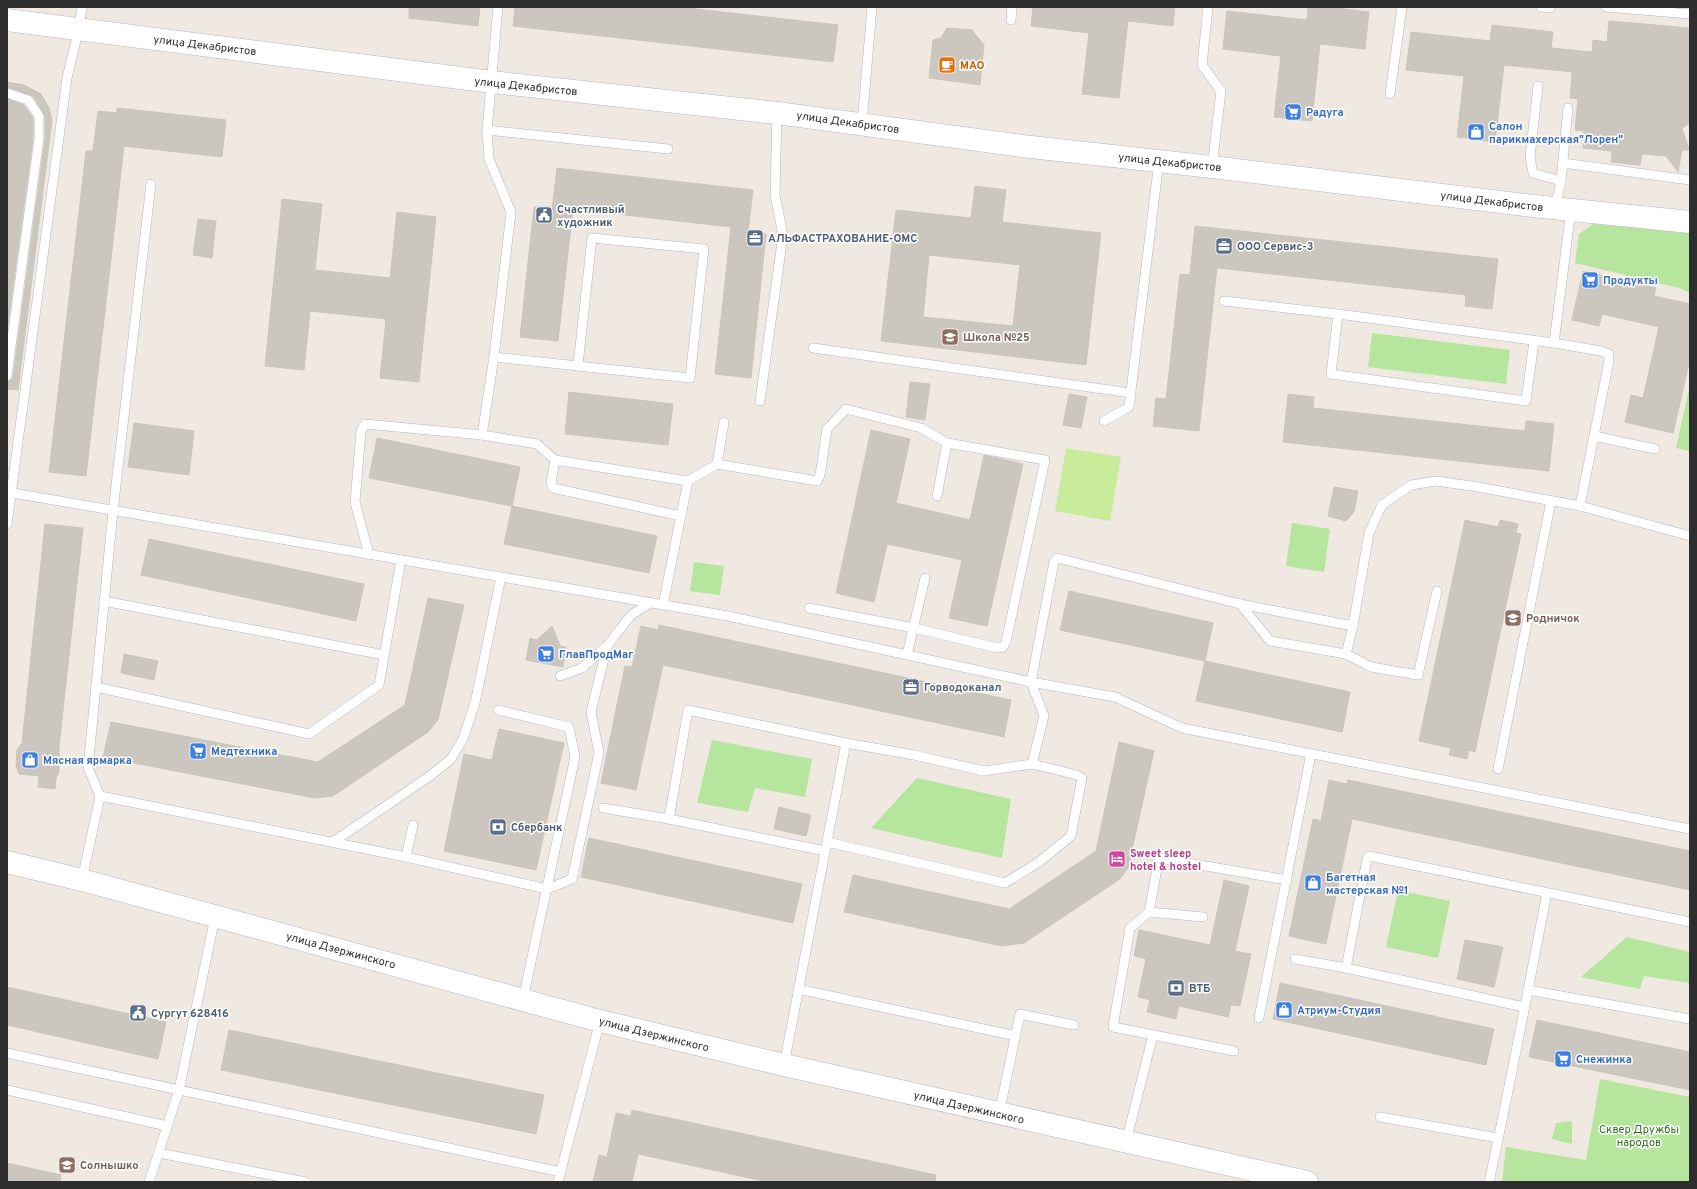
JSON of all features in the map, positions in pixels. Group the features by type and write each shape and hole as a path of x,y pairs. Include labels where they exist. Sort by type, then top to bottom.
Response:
{"street":[{"name":"улица Декабристов","path":"7,20 492,82 777,113 1022,146 1563,209 1690,222"},
{"name":"улица Дзержинского","path":"7,862 82,880 600,1021 999,1114 1307,1182"}],"lane":[{"path":"7,524 9,492 67,78 79,28 82,7"},
{"path":"482,435 494,357 511,212 489,159 487,130 498,7"},
{"path":"862,124 872,7"},
{"path":"1011,20 1012,7"},
{"path":"1208,7 1202,65 1221,91 1212,167"},
{"path":"1390,94 1402,7"},
{"path":"1606,7 1690,14"},
{"path":"1538,86 1530,157 1533,174 1561,181"},
{"path":"7,93 28,100 38,116 40,138 7,376"},
{"path":"1554,343 1563,209 1561,181 1568,108"},
{"path":"760,401 782,234 775,195 777,113"},
{"path":"487,130 668,149"},
{"path":"1104,421 1129,407 1159,161"},
{"path":"1563,163 1690,180"},
{"path":"82,880 100,796 88,768 113,511 151,184"},
{"path":"494,357 690,378 704,249 592,238 578,365"},
{"path":"1224,301 1338,314 1554,343 1601,350 1609,354 1609,362 1580,506"},
{"path":"1338,314 1331,374 1526,401 1534,341"},
{"path":"813,348 1131,393"},
{"path":"370,555 355,502 361,431 364,424 482,435 537,444 555,460 688,481 717,464 817,481 820,475 827,429 846,409 921,428 947,444 1045,460 1006,642 1003,647 998,648 914,628 810,608"},
{"path":"717,464 724,422"},
{"path":"1594,436 1655,450"},
{"path":"937,496 947,444"},
{"path":"555,460 551,483 553,488 681,516"},
{"path":"663,605 688,481"},
{"path":"1346,654 1353,626 1369,533 1382,505 1411,485 1436,481 1580,506 1690,536"},
{"path":"9,492 728,616 1030,682 1115,697 1182,728 1690,829"},
{"path":"1498,769 1551,501"},
{"path":"1032,764 1044,716 1030,682 1054,562 1057,558 1240,604 1353,626"},
{"path":"96,687 309,734 378,685 401,560"},
{"path":"333,842 430,776 451,759 462,739 475,703 501,577"},
{"path":"907,655 925,578"},
{"path":"1240,604 1270,641 1346,654 1371,667 1418,675 1436,591"},
{"path":"104,601 384,655"},
{"path":"560,676 582,668 607,646 631,615 650,603"},
{"path":"100,796 406,857 547,889 572,879 599,754 591,712 607,646"},
{"path":"498,710 569,727 575,757 523,999"},
{"path":"668,819 688,710 846,743 914,755 984,771 1032,764 1077,775 1082,778 1071,836 1039,862 1005,883 827,842"},
{"path":"784,1065 846,743"},
{"path":"1259,1018 1311,754"},
{"path":"603,808 668,819 826,851"},
{"path":"406,857 413,825"},
{"path":"1346,968 1367,859 1369,856 1690,922"},
{"path":"1234,1051 1113,1027 1130,928 1149,912 1159,858 1287,880"},
{"path":"1489,1182 1511,1082 1524,1007 1548,893"},
{"path":"1149,912 1203,917"},
{"path":"149,1182 179,1090 215,917"},
{"path":"1295,960 1346,968 1524,1007"},
{"path":"798,989 1016,1036"},
{"path":"1528,990 1690,1019"},
{"path":"999,1114 1020,1014 1074,1025"},
{"path":"558,1182 600,1021"},
{"path":"1126,1142 1153,1035"},
{"path":"7,1053 561,1172"},
{"path":"7,1090 168,1126"},
{"path":"1380,1117 1498,1138"},
{"path":"159,1153 306,1182"}],"green space":[{"path":"1593,224 1690,233 1690,293 1679,288 1575,263 1579,234"},
{"path":"1372,333 1510,350 1506,384 1368,367"},
{"path":"1690,385 1690,451 1676,448"},
{"path":"1066,448 1121,457 1110,521 1055,511"},
{"path":"1292,523 1330,529 1324,572 1286,566"},
{"path":"694,562 724,566 720,595 690,591"},
{"path":"712,740 812,759 805,797 755,788 748,812 697,803"},
{"path":"917,778 1011,799 1002,858 871,828"},
{"path":"1398,890 1450,901 1438,958 1386,947"},
{"path":"1627,937 1690,952 1690,983 1644,976 1640,989 1581,977"},
{"name":"Сквер Дружбы народов","path":"1600,1079 1690,1097 1690,1182 1502,1182 1506,1147 1586,1160"},
{"path":"1572,1121 1572,1144 1552,1139 1556,1123"}],"building":[{"path":"409,7 480,7 478,26 409,18"},
{"path":"515,7 678,7 838,25 833,62 513,26"},
{"path":"1033,7 1175,7 1173,26 1128,21 1119,98 1082,94 1089,33 1031,26"},
{"path":"1308,7 1329,7 1369,12 1365,49 1320,44 1312,121 1274,117 1281,56 1223,49 1227,11 1307,20"},
{"path":"1609,21 1690,28 1690,123 1682,128 1689,150 1682,150 1678,172 1666,156 1642,154 1640,165 1611,162 1612,151 1583,148 1584,131 1575,130 1578,99 1570,98 1572,72 1504,65 1495,142 1457,137 1464,76 1406,70 1411,32 1490,41 1492,25 1553,32 1551,48 1592,52 1593,40 1607,42"},
{"path":"947,28 972,30 984,45 980,85 929,78 933,40 941,38"},
{"path":"7,82 24,85 41,94 49,108 52,120 18,390 7,389 7,382 13,377 45,139 45,116 33,96 7,87"},
{"path":"7,99 24,105 33,118 33,138 7,331"},
{"path":"117,108 226,120 222,157 124,146 86,476 49,472 86,151 93,151 98,111 117,113"},
{"path":"557,168 753,190 748,232 766,234 751,378 715,374 731,227 573,209 558,341 520,337 534,207 552,209"},
{"path":"975,186 1006,190 1002,222 1101,233 1086,365 881,341 896,210 971,218","holes":["929,255 1020,265 1013,326 923,317"]},
{"path":"282,199 322,204 315,270 390,278 397,212 436,217 419,382 380,378 386,319 310,311 304,370 265,366"},
{"path":"198,219 216,221 212,258 193,255"},
{"path":"1195,226 1498,259 1492,309 1465,306 1466,295 1217,268 1199,431 1153,426 1156,398 1166,399 1180,274 1190,275"},
{"path":"1583,271 1656,288 1654,296 1690,304 1690,359 1673,433 1625,422 1631,395 1643,398 1659,327 1602,314 1599,326 1572,320"},
{"path":"910,382 930,384 925,420 906,417"},
{"path":"569,392 673,404 668,445 565,434"},
{"path":"1069,394 1087,397 1081,428 1063,425"},
{"path":"1288,394 1314,397 1313,408 1525,431 1526,421 1554,424 1549,471 1283,442"},
{"path":"134,423 194,431 189,475 128,467"},
{"path":"871,430 910,439 896,503 970,520 984,455 1023,464 987,626 949,618 962,560 930,553 887,544 874,602 836,593"},
{"path":"377,438 520,467 512,506 369,478"},
{"path":"1334,487 1358,491 1354,512 1346,521 1328,516"},
{"path":"512,506 657,536 649,573 504,544"},
{"path":"1465,520 1498,527 1500,520 1518,524 1516,533 1521,534 1475,752 1469,750 1467,759 1449,755 1451,748 1419,741"},
{"path":"45,524 83,528 59,747 59,772 56,778 55,789 38,787 39,776 19,774 16,766 17,750 22,743"},
{"path":"149,539 364,584 356,621 141,575"},
{"path":"1069,591 1213,623 1205,661 1060,630"},
{"path":"428,598 464,605 438,720 428,732 333,796 315,798 103,757 111,722 318,762 405,705"},
{"path":"659,625 1011,700 1004,737 663,665 636,790 601,783 625,666 632,667 641,626 658,630"},
{"name":"ГлавПродМаг","path":"552,626 560,646 566,647 563,667 526,660 530,638 537,640"},
{"path":"124,654 158,661 154,680 121,673"},
{"path":"1205,661 1350,692 1342,732 1196,701"},
{"name":"Сбербанк","path":"499,729 564,743 536,870 444,851 464,754 492,760"},
{"path":"1119,742 1154,751 1128,868 1120,879 1024,943 1002,946 844,912 853,875 1009,909 1096,851"},
{"path":"1329,780 1347,784 1348,780 1690,851 1690,890 1352,819 1326,944 1289,936 1313,819 1321,821"},
{"path":"779,807 811,815 806,836 774,829"},
{"path":"589,838 802,884 793,923 581,877"},
{"path":"1224,880 1249,886 1235,951 1251,954 1240,1006 1231,1005 1228,1017 1179,1006 1176,1019 1147,1012 1150,1000 1138,997 1146,959 1134,956 1139,930 1210,945"},
{"path":"1465,940 1503,947 1494,987 1457,979"},
{"path":"1280,983 1494,1029 1486,1065 1273,1019"},
{"path":"7,987 166,1022 158,1059 7,1025"},
{"path":"1537,1020 1690,1052 1690,1090 1529,1057"},
{"path":"229,1030 544,1095 536,1134 221,1070"},
{"path":"632,1110 936,1175 935,1182 768,1182 638,1154 632,1182 593,1182 599,1155 607,1157 616,1113 631,1116"},
{"path":"7,1163 61,1175 60,1182 7,1182"}],"place":[{"name":"МАО","path":"947,65"},
{"name":"Радуга","path":"1293,112"},
{"name":"Салон парикмахерская\"Лорен\"","path":"1476,132"},
{"name":"Счастливый художник","path":"544,215"},
{"name":"АЛЬФАСТРАХОВАНИЕ-ОМС","path":"755,238"},
{"name":"ООО Сервис-3","path":"1224,246"},
{"name":"Продукты","path":"1590,280"},
{"name":"Школа №25","path":"950,337"},
{"name":"Родничок","path":"1513,618"},
{"name":"ГлавПродМаг","path":"546,654"},
{"name":"Горводоканал","path":"911,687"},
{"name":"Медтехника","path":"198,751"},
{"name":"Мясная ярмарка","path":"30,760"},
{"name":"Сбербанк","path":"498,827"},
{"name":"Sweet sleep hotel & hostel","path":"1117,859"},
{"name":"Багетная мастерская №1","path":"1313,883"},
{"name":"ВТБ","path":"1176,988"},
{"name":"Атриум-Студия","path":"1284,1010"},
{"name":"Сургут 628416","path":"138,1013"},
{"name":"Снежинка","path":"1563,1059"},
{"name":"Солнышко","path":"67,1165"}]}
